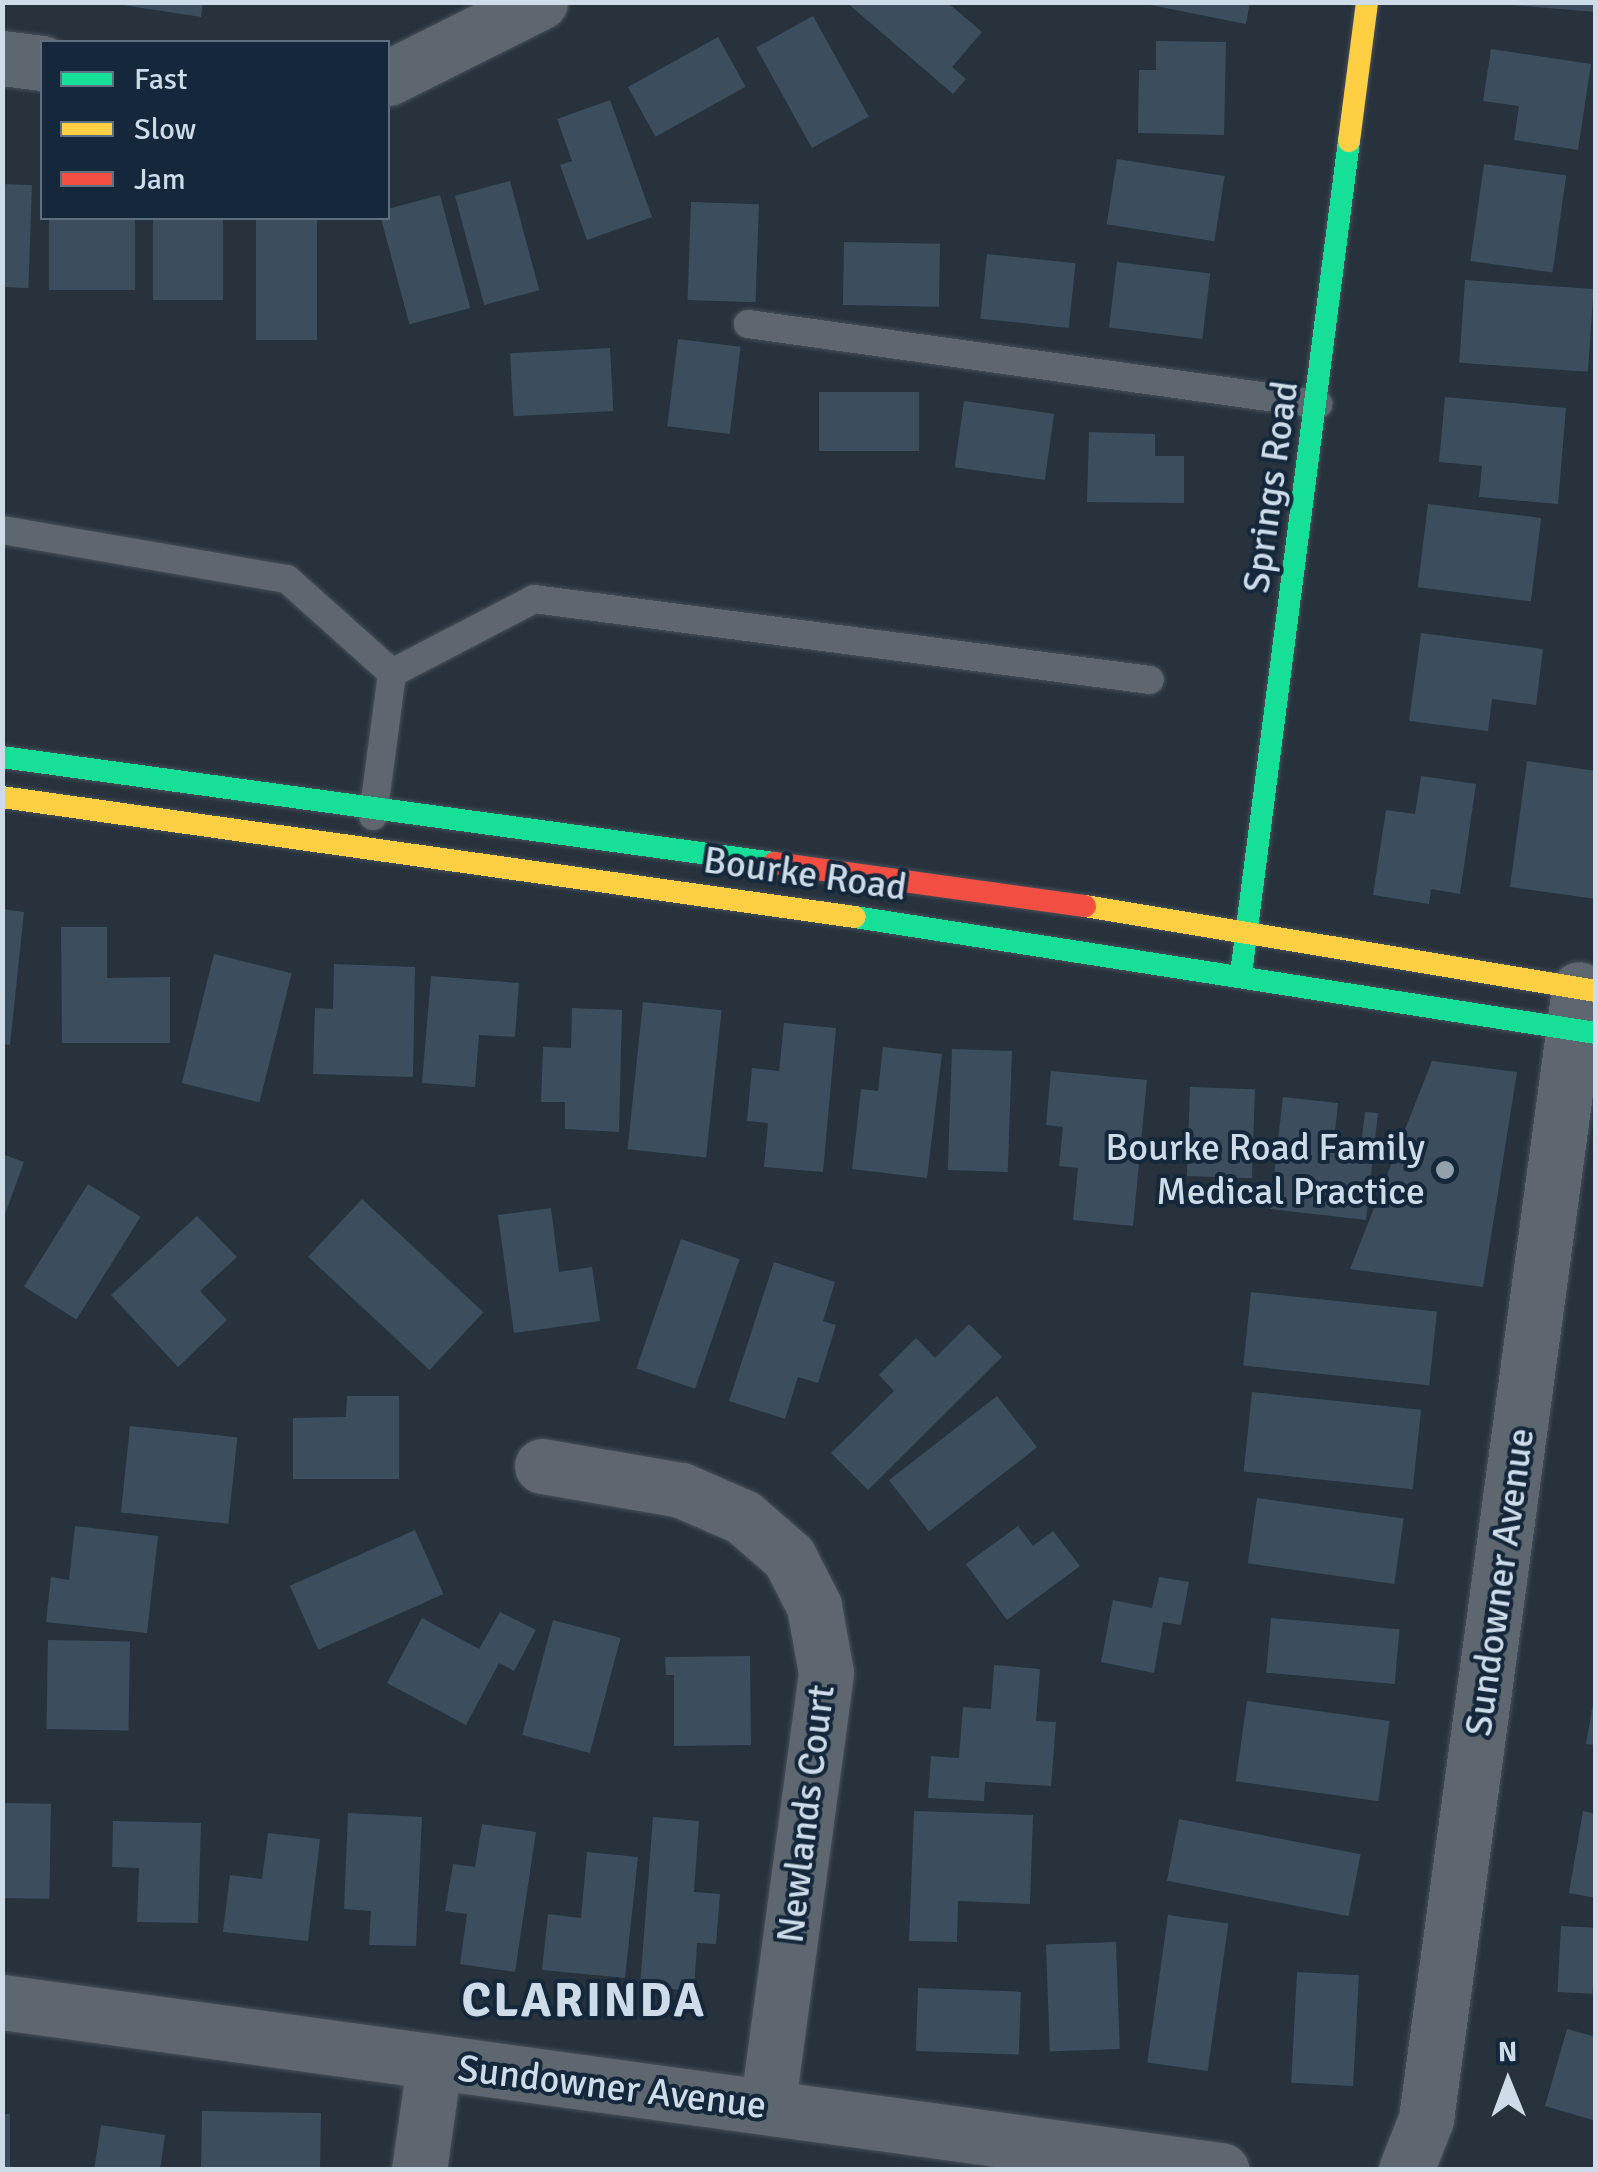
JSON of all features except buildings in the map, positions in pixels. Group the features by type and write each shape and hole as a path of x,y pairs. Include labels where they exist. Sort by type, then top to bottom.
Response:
{"main road":[{"name":"Springs Road","path":"1240,981 1318,404 1367,2"},
{"name":"Bourke Road","path":"2,757 1246,932 1587,1011"},
{"name":"Bourke Road","path":"2,797 1092,950 1240,981 1587,1011"}],"street":[{"path":"390,77 540,2"},
{"path":"2,58 40,63"},
{"name":"Sundowner Avenue","path":"1406,2170 1426,2118 1587,1011"},
{"name":"Newlands Court","path":"542,1466 681,1490 743,1517 788,1557 814,1606 826,1673 767,2107"},
{"name":"Sundowner Avenue","path":"2,2002 1221,2170"},
{"path":"419,2170 434,2064"}],"lane":[{"path":"748,324 1318,404"},
{"path":"2,530 287,579 392,673"},
{"path":"392,673 534,599 1150,680"},
{"path":"369,849 392,673"}],"traffic: fast":[{"path":"1242,966 1349,141"},
{"path":"2,757 774,863"},
{"path":"855,917 1596,1033"}],"traffic: slow":[{"path":"1349,141 1367,2"},
{"path":"2,797 855,917"},
{"path":"1085,906 1596,991"}],"traffic: jam":[{"path":"774,863 1085,906"}],"place":[{"name":"Bourke Road Family Medical Practice","path":"1445,1170"}],"district":[{"name":"CLARINDA","path":"584,2001"}]}
